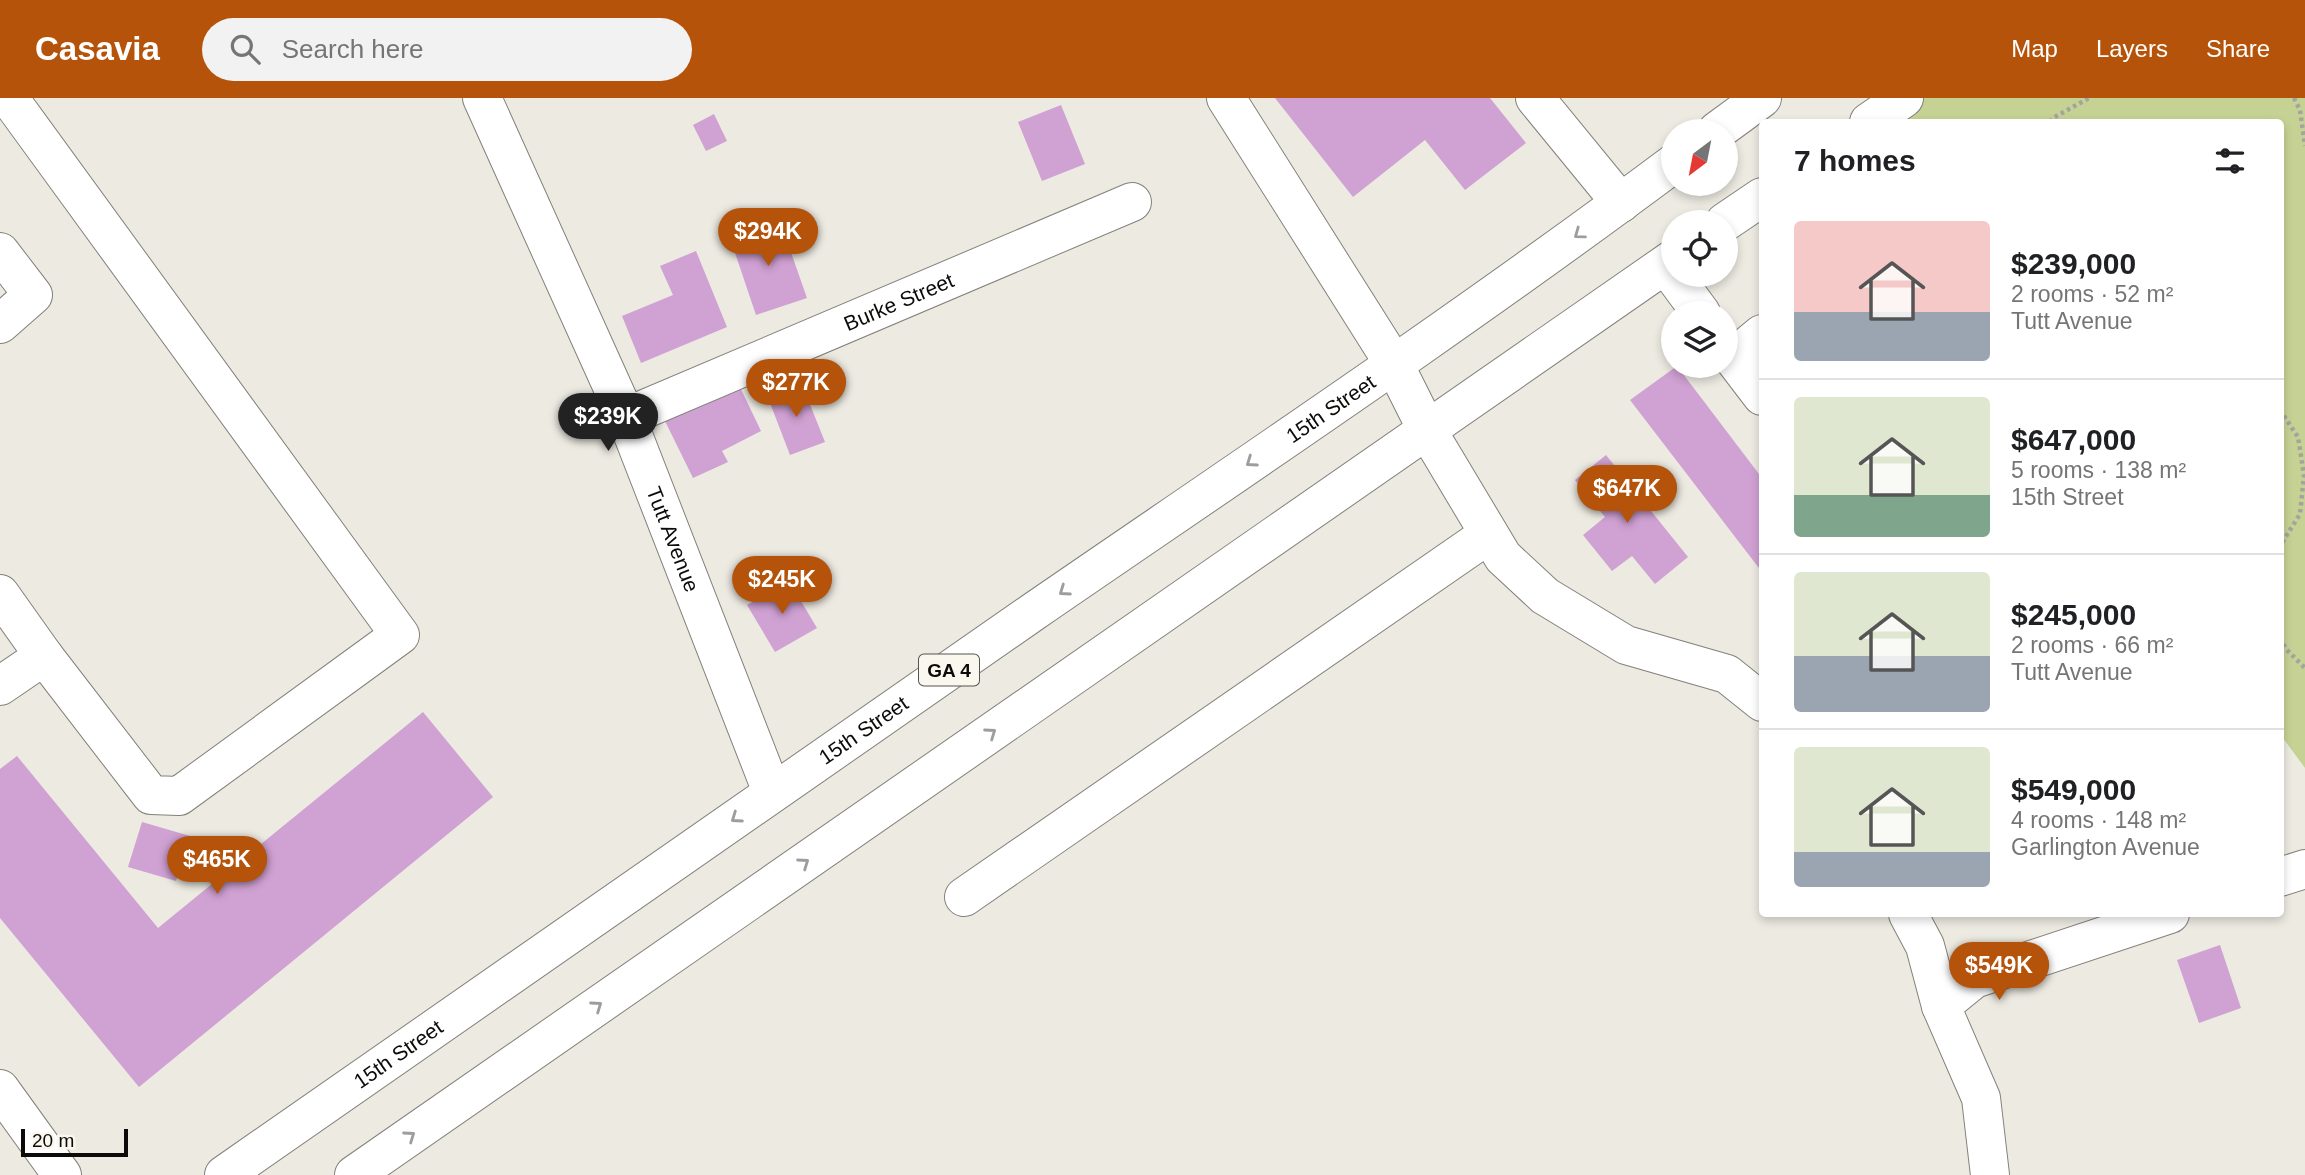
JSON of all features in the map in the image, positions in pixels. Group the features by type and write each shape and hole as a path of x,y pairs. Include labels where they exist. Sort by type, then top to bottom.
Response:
{"main road":[{"path":"0,594 151,795 180,796 400,635 9,98"},
{"name":"Tutt Avenue","path":"482,98 626,417 772,792"},
{"path":"1226,98 1394,364 1427,430 1503,557 1545,596 1626,645 1727,674 1759,700"},
{"path":"1535,98 1621,203"},
{"path":"1733,119 1762,98"},
{"path":"1873,119 1904,98"},
{"name":"15th Street","path":"224,1175 772,792 1394,364 1661,173"},
{"path":"1738,213 1759,199"},
{"name":"Burke Street","path":"626,417 1132,202"},
{"path":"0,252 33,295 0,324"},
{"path":"354,1175 1427,430 1661,275"},
{"path":"1738,347 1759,336"},
{"path":"1738,364 1759,392"},
{"path":"964,897 1489,534"},
{"path":"0,687 44,656"},
{"path":"2284,876 2305,869"},
{"path":"1910,917 1925,946 1941,1006 1981,1098 1990,1175"},
{"path":"1941,1006 1974,979 2161,917"},
{"path":"0,1089 62,1175"}],"path":[{"path":"2052,119 2089,98"},
{"path":"2294,98 2300,110 2305,146"},
{"path":"2284,417 2298,437 2304,475 2300,514 2284,540"},
{"path":"2284,645 2305,668"}],"green space":[{"path":"1877,98 2305,98 2305,768 2284,739 2284,119 1887,119"}],"building":[{"path":"1275,98 1490,98 1526,143 1465,190 1425,140 1353,197"},
{"path":"1061,105 1085,164 1042,181 1018,122"},
{"path":"714,114 727,141 706,151 693,125"},
{"path":"780,221 807,298 756,315 730,238"},
{"path":"696,251 727,327 641,363 622,316 673,295 660,266"},
{"path":"1661,378 1686,378 1759,474 1759,568 1630,400"},
{"path":"801,382 825,442 790,455 767,395"},
{"path":"738,383 761,431 722,451 728,462 693,478 664,419"},
{"path":"1606,455 1688,557 1655,584 1632,556 1612,571 1583,535 1605,517 1575,480"},
{"path":"789,581 817,628 775,652 747,605"},
{"path":"423,712 493,797 139,1087 0,918 0,769 17,756 158,928"},
{"path":"142,822 190,836 176,881 128,867"},
{"path":"2220,945 2241,1008 2199,1023 2177,960"}]}
